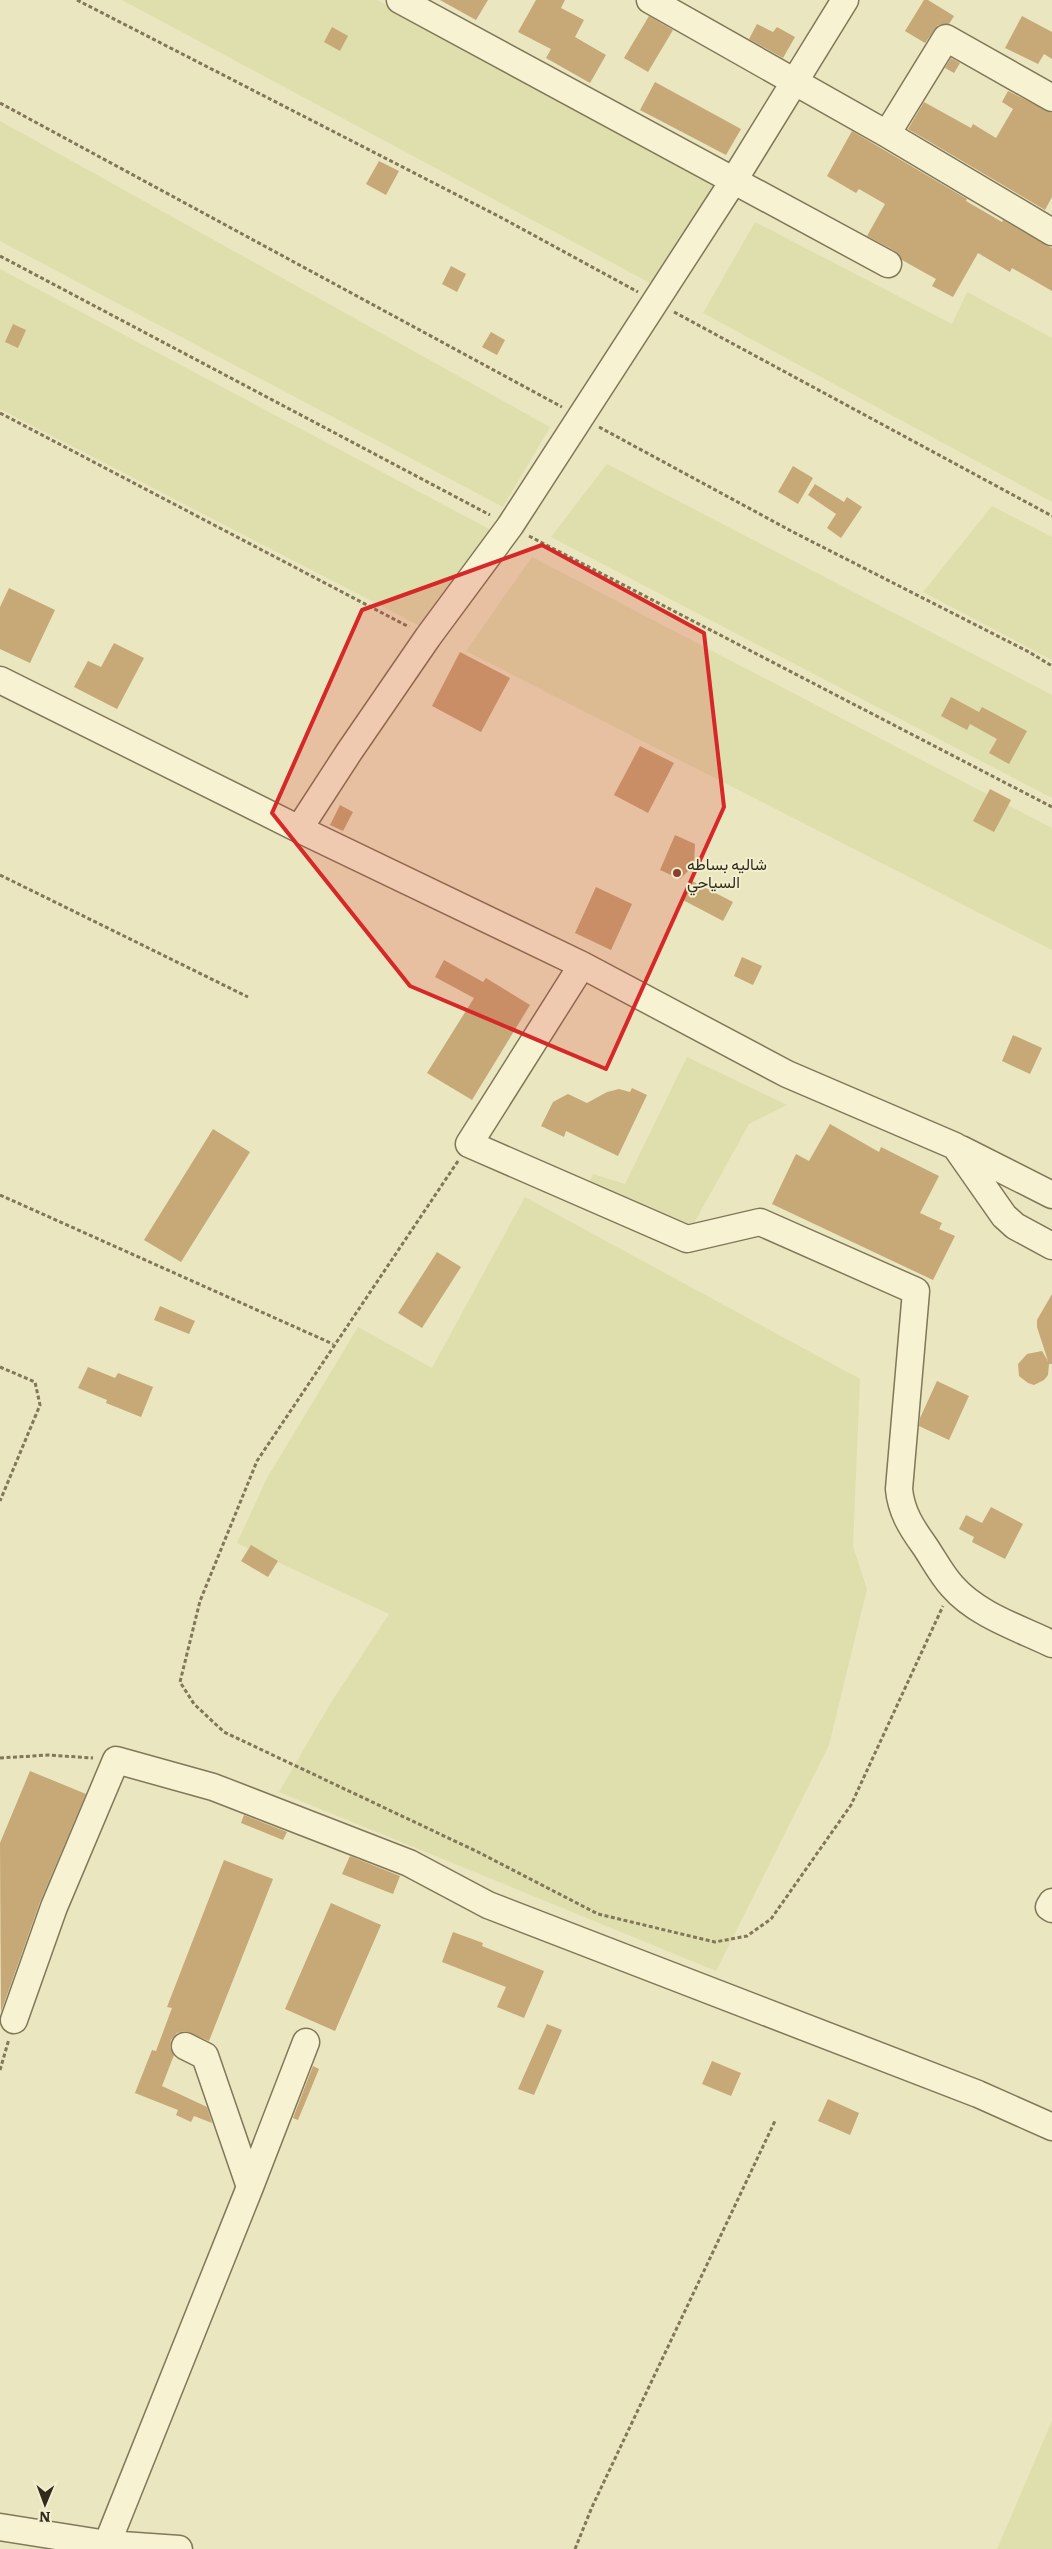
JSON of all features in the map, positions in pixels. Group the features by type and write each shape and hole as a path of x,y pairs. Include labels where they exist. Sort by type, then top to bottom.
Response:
{"street":[{"path":"400,0 888,264"},
{"path":"650,0 689,10 794,82 887,134 1052,232"},
{"path":"299,829 428,637 510,526 734,180 844,0"},
{"path":"887,134 946,38 1052,98"},
{"path":"0,680 299,829 582,965 787,1074 955,1146 1052,1195"},
{"path":"582,965 469,1144 686,1239 760,1222 916,1291 900,1500 912,1527 952,1586 980,1609 1052,1644"},
{"path":"955,1146 1004,1216 1015,1226 1052,1246"},
{"path":"14,2020 54,1907 116,1760 213,1787 410,1863 488,1905 978,2094 1052,2127"},
{"path":"1052,1902 1049,1908 1052,1909"},
{"path":"107,2544 306,2042"},
{"path":"185,2046 206,2056 250,2187"},
{"path":"0,2527 107,2544 179,2549"}],"path":[{"path":"77,0 502,218 1052,516"},
{"path":"0,103 793,532 1029,652 1052,666"},
{"path":"0,413 428,637"},
{"path":"0,875 248,997"},
{"path":"469,1144 256,1462 200,1601 180,1682 194,1704 224,1732 478,1852 598,1914 715,1942 747,1936 771,1920 851,1805 952,1586"},
{"path":"0,1195 334,1344"},
{"path":"0,1367 34,1382 40,1405 0,1501"},
{"path":"0,1758 48,1756 116,1760"},
{"path":"0,2070 14,2020"},
{"path":"575,2549 592,2507 775,2121"}],"highlighted area":[{"path":"542,545 704,633 724,807 606,1069 410,986 272,813 362,610"}],"green space":[{"path":"122,0 377,0 718,186 650,283"},
{"path":"0,121 550,427 503,507 0,241"},
{"path":"755,222 952,324 967,292 1052,338 1052,502 703,313"},
{"path":"0,269 491,530 422,627 0,409"},
{"path":"607,464 1052,695 1052,798 551,537"},
{"path":"992,506 1052,537 1052,660 923,592"},
{"path":"532,557 1052,828 1052,950 466,651"},
{"path":"687,1057 787,1105 749,1124 693,1225 589,1182 593,1174 625,1184"},
{"path":"525,1197 860,1379 853,1546 867,1589 829,1745 716,1971 279,1792 330,1704 389,1614 237,1543 267,1478 358,1327 432,1368"},
{"path":"1052,2421 1052,2549 997,2549"}],"building":[{"path":"440,0 488,0 476,20"},
{"path":"536,0 565,0 561,8 584,20 575,37 606,55 590,83 546,58 551,49 518,32"},
{"path":"924,0 928,0 954,16 949,24 938,25 925,43 905,31"},
{"path":"649,16 673,30 648,72 624,58"},
{"path":"1022,16 1052,32 1052,59 1044,54 1038,64 1005,48"},
{"path":"757,24 773,32 777,27 795,37 783,58 749,39"},
{"path":"332,27 348,36 340,51 324,42"},
{"path":"951,58 960,63 954,73 945,68"},
{"path":"655,82 741,129 726,155 640,110"},
{"path":"1008,91 1052,113 1052,197 1045,210 908,129 924,102 971,128 973,124 996,138 1013,109 1002,102"},
{"path":"852,131 967,199 966,201 1052,248 1052,291 1012,268 1010,272 978,253 953,297 932,286 936,279 902,260 895,251 867,236 885,204 859,189 856,193 827,176"},
{"path":"379,161 399,171 386,195 366,184"},
{"path":"451,266 466,274 457,292 442,284"},
{"path":"13,324 26,330 18,348 5,342"},
{"path":"491,332 505,340 497,355 482,347"},
{"path":"793,466 813,478 798,504 778,492"},
{"path":"815,484 844,502 847,497 862,507 841,538 827,528 836,514 808,495"},
{"path":"9,588 55,610 30,663 0,649 0,607"},
{"path":"114,643 144,658 117,709 74,687 88,661 101,667"},
{"path":"460,652 510,678 481,732 432,706"},
{"path":"951,697 979,712 982,707 1027,731 1009,764 989,753 997,739 970,724 967,730 941,716"},
{"path":"640,746 674,763 648,813 614,795"},
{"path":"990,789 1011,800 994,832 973,821"},
{"path":"340,805 353,812 343,831 330,825"},
{"path":"675,835 695,844 694,865 680,879 660,870"},
{"path":"692,881 733,902 723,921 683,900"},
{"path":"596,887 632,904 611,950 575,933"},
{"path":"742,957 762,966 753,985 734,976"},
{"path":"444,960 483,982 486,978 530,1005 472,1100 427,1073 474,998 435,977"},
{"path":"1013,1035 1042,1048 1030,1074 1002,1061"},
{"path":"632,1088 647,1095 618,1156 566,1131 564,1137 541,1126 553,1102 568,1094 587,1103 607,1092 619,1089 630,1092"},
{"path":"830,1124 879,1152 881,1147 939,1176 920,1213 942,1223 939,1229 955,1236 933,1280 772,1204 796,1154 809,1161"},
{"path":"213,1129 250,1152 181,1262 144,1240"},
{"path":"437,1252 461,1267 422,1328 398,1313"},
{"path":"1052,1294 1052,1364 1049,1364 1048,1375 1044,1380 1034,1385 1019,1376 1018,1364 1027,1354 1042,1351 1048,1361 1037,1327 1037,1320"},
{"path":"160,1306 195,1321 189,1334 154,1320"},
{"path":"88,1367 115,1378 118,1373 153,1387 141,1417 106,1403 107,1400 78,1388"},
{"path":"937,1381 969,1396 949,1440 919,1426 920,1418"},
{"path":"991,1507 1023,1524 1005,1559 972,1542 974,1537 959,1529 966,1515 982,1523"},
{"path":"251,1545 278,1561 268,1577 241,1561"},
{"path":"30,1771 86,1794 40,1902 1,2012 0,1843"},
{"path":"244,1815 287,1832 283,1840 241,1823"},
{"path":"350,1856 400,1876 393,1894 342,1874"},
{"path":"224,1860 273,1879 209,2041 185,2031 177,2033 171,2040 170,2047 174,2055 162,2086 207,2107 212,2123 194,2116 191,2122 176,2115 178,2110 135,2093 152,2050 156,2051 172,2008 167,2007"},
{"path":"331,1903 381,1925 335,2031 285,2009"},
{"path":"453,1932 483,1943 482,1946 544,1971 524,2018 497,2007 506,1987 442,1962"},
{"path":"547,2024 562,2030 534,2095 518,2089"},
{"path":"712,2061 741,2073 731,2096 702,2084"},
{"path":"313,2066 319,2069 298,2120 293,2118"},
{"path":"828,2099 859,2113 850,2135 818,2121"}],"place":[{"name":"شاليه بساطه السياحي","path":"677,873"}]}
